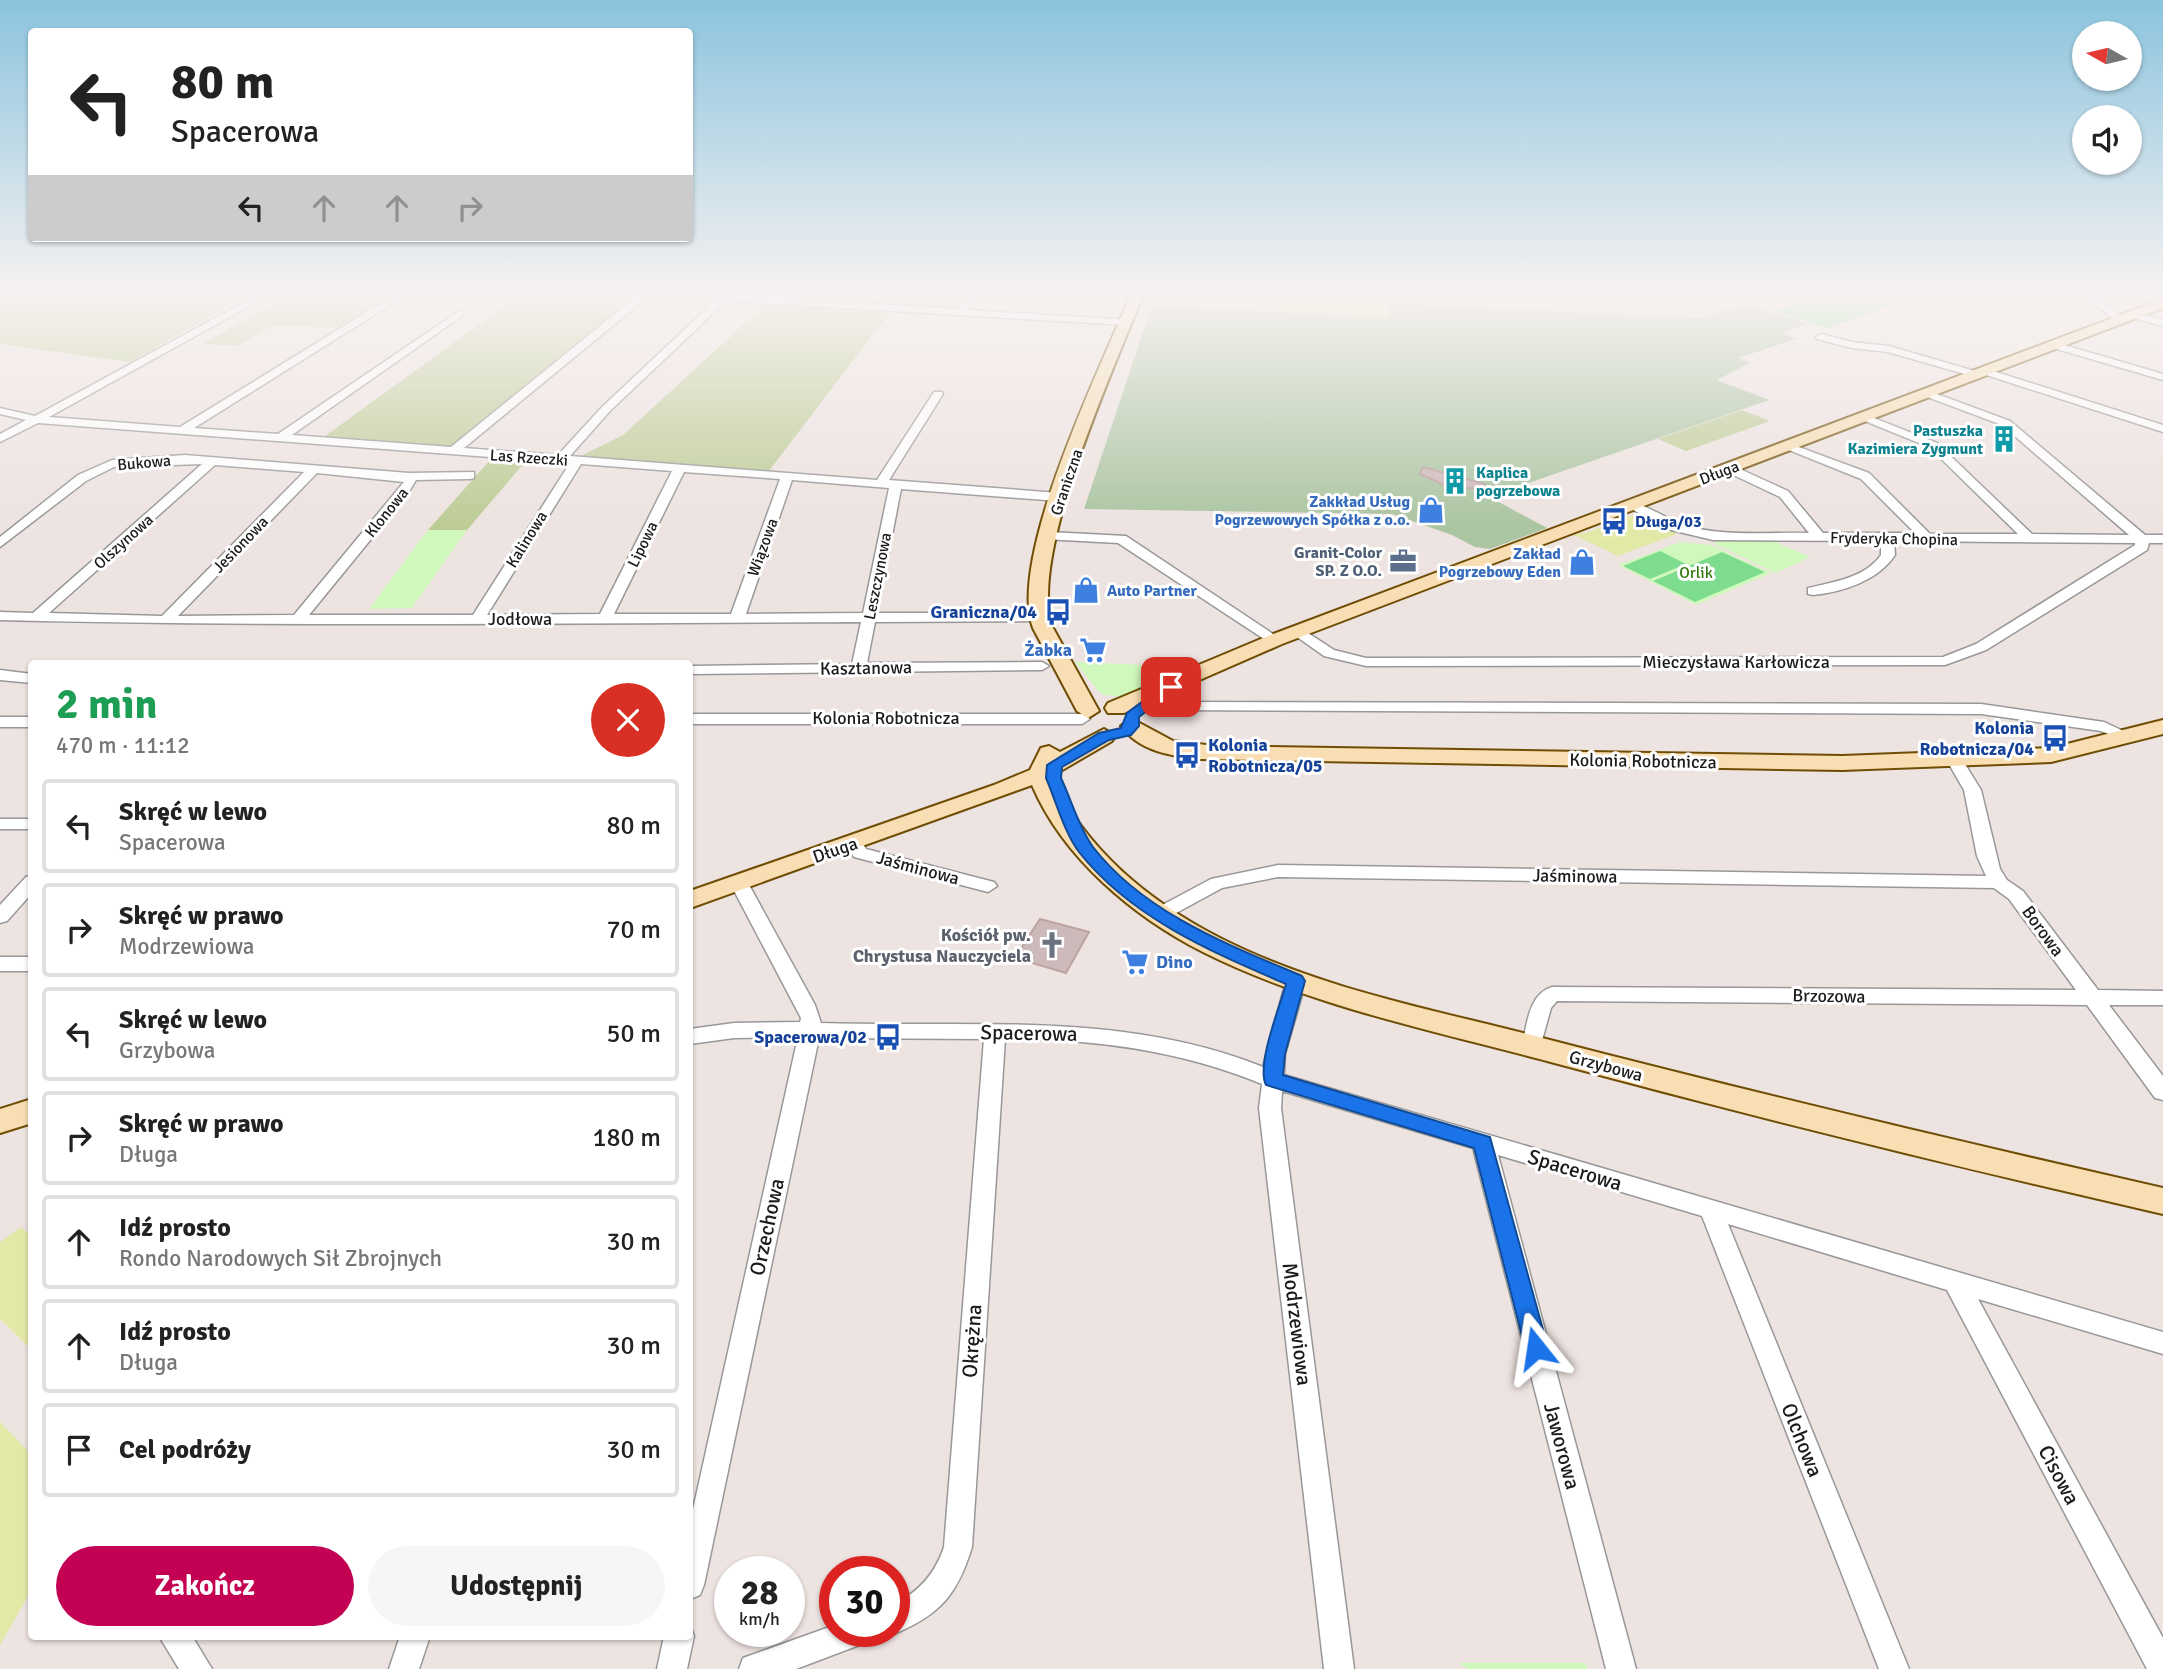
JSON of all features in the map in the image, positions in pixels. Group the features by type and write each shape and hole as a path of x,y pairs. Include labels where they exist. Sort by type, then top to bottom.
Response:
{"street":[{"path":"0,439 126,370"},
{"path":"181,431 280,370"},
{"path":"280,438 378,370"},
{"path":"453,451 553,370"},
{"path":"561,459 606,409 648,370"},
{"name":"Graniczna","path":"1039,617 1040,581 1059,497 1108,370"},
{"path":"1967,370 2163,429"},
{"name":"Długa","path":"693,899 1009,788 1029,788 1106,721 1181,680 1275,640 1987,370"},
{"path":"2139,370 2163,377"},
{"path":"1926,393 2006,423 2142,539"},
{"path":"881,483 938,394"},
{"name":"Las Rzeczki","path":"0,411 35,419 181,431 1059,497"},
{"path":"1864,416 1933,445 2031,540"},
{"path":"1788,446 1856,471 1873,482 1928,539"},
{"name":"Bukowa","path":"0,543 99,468 153,460 212,461 314,469"},
{"name":"Olszynowa","path":"34,619 212,461"},
{"name":"Kalinowa","path":"477,619 577,461"},
{"name":"Lipowa","path":"605,619 680,468"},
{"path":"1729,468 1784,494 1820,538"},
{"name":"Klonowa","path":"298,619 410,482 409,477 314,469"},
{"name":"Jesionowa","path":"166,620 314,469"},
{"path":"409,477 470,475"},
{"name":"Wiązowa","path":"737,618 787,476"},
{"name":"Leszczynowa","path":"859,668 896,484"},
{"name":"Fryderyka Chopina","path":"1630,505 1676,527 1700,534 1820,538 2163,539"},
{"path":"1049,536 1121,538 1275,640"},
{"path":"1813,592 1836,589 1884,562 1889,554 1886,538"},
{"name":"Mieczysława Karłowicza","path":"1297,632 1329,653 1367,662 1945,661 1981,647 2128,557 2142,547 2142,539"},
{"name":"Jodłowa","path":"0,616 34,619 166,620 1039,617"},
{"path":"1039,617 1071,674 1106,721"},
{"name":"Kasztanowa","path":"693,670 1042,666"},
{"path":"0,675 28,679"},
{"name":"Kolonia Robotnicza","path":"1177,708 1981,709 2104,727 2123,735"},
{"name":"Kolonia Robotnicza","path":"693,719 1106,721 1143,744 1258,754 1790,764 2051,755 2163,727"},
{"path":"0,722 28,722"},
{"name":"Borowa","path":"1954,759 1973,788 1990,867 1999,882 2017,895 2163,1092"},
{"name":"Długa","path":"980,798 1047,772"},
{"name":"Grzybowa","path":"1047,772 1053,778 1085,848 1128,890 1160,914 1208,943 1296,981 1532,1046 1912,1144 2163,1201"},
{"path":"0,824 28,824"},
{"name":"Jaśminowa","path":"854,843 860,853 988,886"},
{"name":"Jaśminowa","path":"1160,914 1217,883 1278,872 1999,882"},
{"name":"Orzechowa","path":"693,1571 811,1018 739,883"},
{"path":"0,916 28,885"},
{"path":"0,964 28,964"},
{"name":"Modrzewiowa","path":"1296,981 1275,1054 1270,1108 1339,1669"},
{"name":"Brzozowa","path":"1532,1046 1542,1005 1552,994 2163,998"},
{"name":"Spacerowa","path":"693,1036 810,1030 1059,1032 1134,1037 1241,1064 1273,1080 2163,1343"},
{"name":"Okrężna","path":"910,1613 936,1595 951,1572 958,1547 995,1032"},
{"path":"0,1121 28,1112"},
{"name":"Jaworowa","path":"1483,1142 1620,1669"},
{"name":"Olchowa","path":"1711,1210 1894,1669"},
{"name":"Cisowa","path":"1955,1281 2163,1668"},
{"path":"177,1640 197,1669"},
{"path":"404,1669 414,1640"},
{"path":"672,1669 677,1640"},
{"path":"754,1669 819,1646"}],"green space":[{"path":"416,370 545,370 447,449 321,439"},
{"path":"694,370 846,370 768,472 581,456 623,435"},
{"path":"1130,370 1737,370 1717,380 1769,400 1508,490 1510,494 1495,500 1547,528 1490,549 1475,547 1452,535 1392,514 1084,509"},
{"path":"1742,410 1770,421 1686,451 1658,439"},
{"path":"490,460 525,462 467,530 428,530"},
{"path":"1638,513 1677,534 1618,556 1572,534 1586,533"},
{"path":"428,530 467,530 412,608 369,609"},
{"path":"1723,540 1773,541 1810,557 1776,573 1713,543"},
{"name":"Orlik","path":"1681,542 1711,545 1771,573 1696,605 1618,565"},
{"path":"1660,551 1686,564 1650,579 1623,566"},
{"path":"1722,552 1765,572 1695,602 1653,581"},
{"path":"1075,662 1147,665 1163,670 1158,673 1158,683 1128,698 1101,694"},
{"path":"21,1227 28,1233 28,1346 0,1319 0,1242"},
{"path":"0,1422 28,1451 28,1596 0,1645"},
{"path":"1459,1663 1586,1663 1588,1669 1467,1669"}],"building":[{"path":"1423,467 1485,484 1484,489 1449,487 1420,474"},
{"name":"Kościół pw. Chrystusa Nauczyciela","path":"1040,919 1089,932 1066,973 1015,958"}],"place":[{"name":"Pastuszka Kazimiera Zygmunt","path":"2004,439"},
{"name":"Kaplica pogrzebowa","path":"1455,481"},
{"name":"Zakkład Usług Pogrzewowych Spółka z o.o.","path":"1431,510"},
{"name":"Długa/03","path":"1614,521"},
{"name":"Granit-Color SP. Z O.O.","path":"1403,561"},
{"name":"Zakład Pogrzebowy Eden","path":"1582,562"},
{"name":"Auto Partner","path":"1086,590"},
{"name":"Graniczna/04","path":"1058,612"},
{"name":"Żabka","path":"1093,650"},
{"name":"Kolonia Robotnicza/04","path":"2055,738"},
{"name":"Kolonia Robotnicza/05","path":"1187,755"},
{"name":"Kościół pw. Chrystusa Nauczyciela","path":"1052,945"},
{"name":"Dino","path":"1135,962"},
{"name":"Spacerowa/02","path":"888,1037"}],"route":[{"path":"1171,687 1132,716 1132,726 1126,732 1104,736 1054,765 1053,778 1085,848 1128,890 1160,914 1208,943 1296,981 1275,1054 1273,1080 1483,1142 1536,1348"}]}
